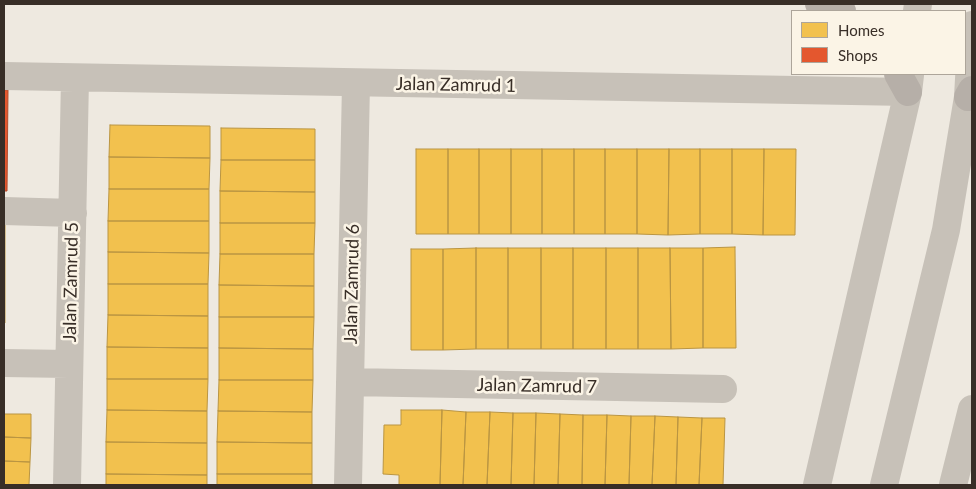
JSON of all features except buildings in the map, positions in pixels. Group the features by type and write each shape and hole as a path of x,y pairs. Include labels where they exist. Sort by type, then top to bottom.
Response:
{"main road":[{"path":"819,4 839,10"}],"street":[{"path":"884,485 946,230 970,93 972,24"},
{"name":"Jalan Zamrud 1","path":"4,76 356,83 905,80"},
{"name":"Jalan Zamrud 5","path":"67,485 75,78"},
{"path":"817,485 905,80"},
{"name":"Jalan Zamrud 6","path":"348,485 356,83"},
{"path":"4,211 73,213"},
{"path":"4,363 69,364"},
{"name":"Jalan Zamrud 7","path":"350,382 723,389"},
{"path":"953,485 972,409"}]}
